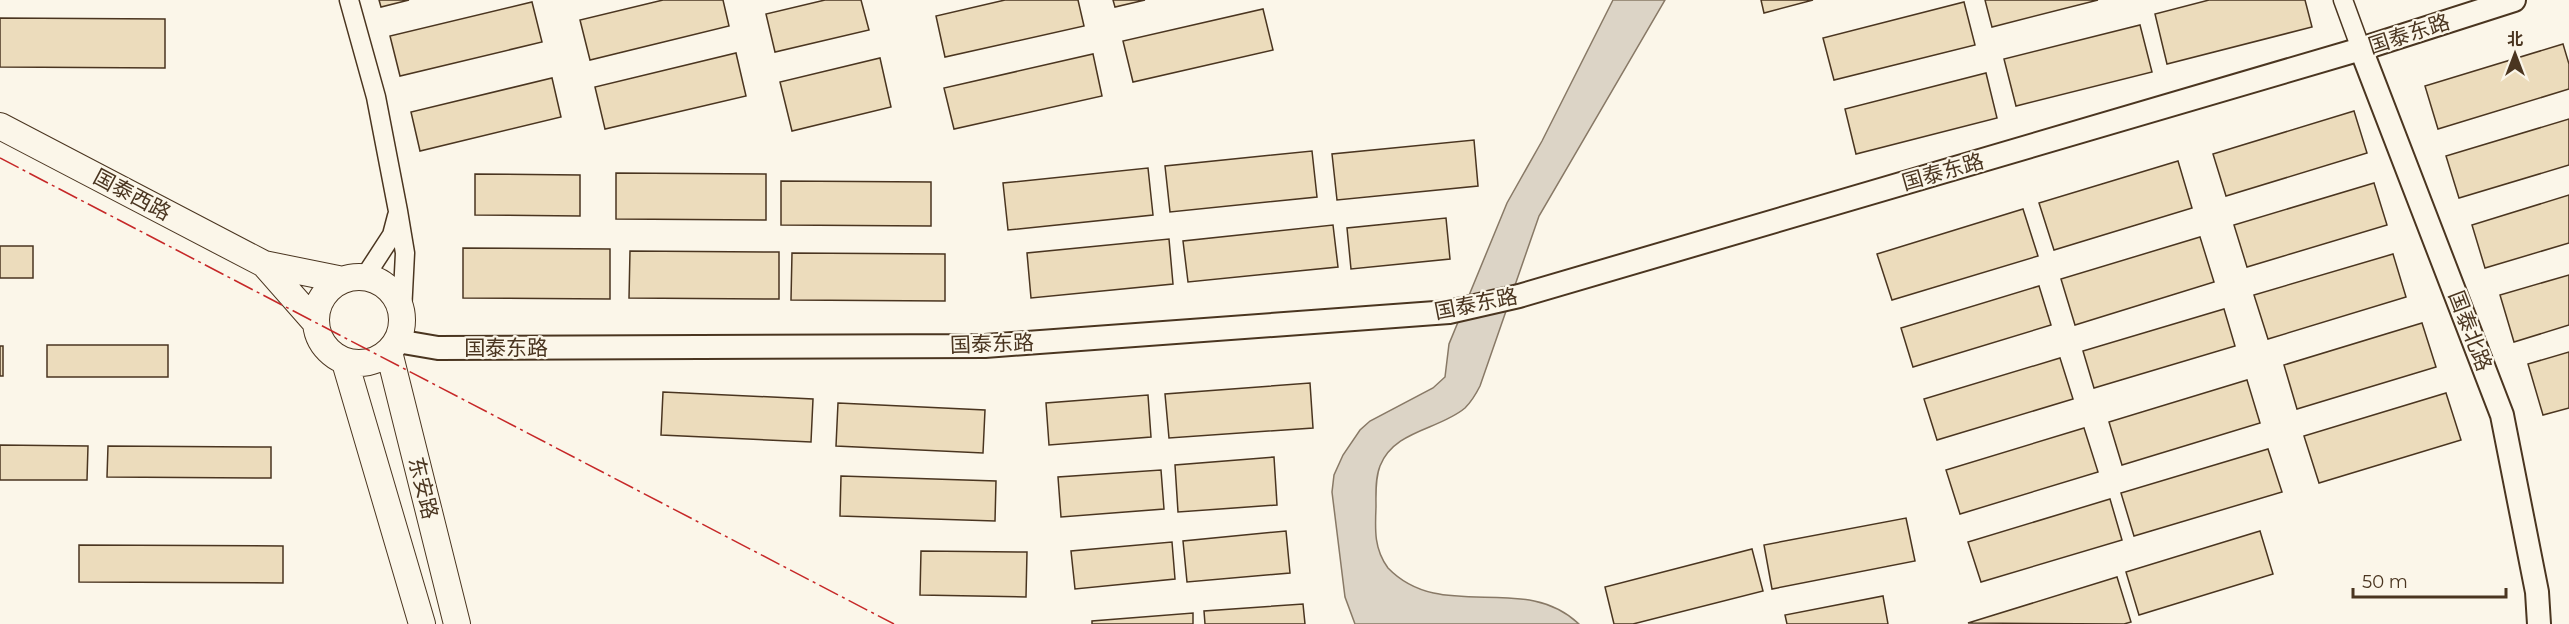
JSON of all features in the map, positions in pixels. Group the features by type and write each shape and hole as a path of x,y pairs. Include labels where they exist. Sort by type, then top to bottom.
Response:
{"main road":[{"name":"国泰西路","path":"0,126 264,264"},
{"path":"264,264 353,279 372,279 386,286 396,297 402,312 402,327 393,346 375,361 360,364 345,362 333,356 323,346 315,322 316,309 322,296 331,287 353,279"},
{"path":"264,264 315,322"},
{"name":"东安路","path":"393,346 457,624"},
{"name":"东安路","path":"345,362 422,624"}],"street":[{"path":"349,0 376,97 398,211 405,253 402,312"},
{"path":"2343,0 2361,49"},
{"name":"国泰东路","path":"393,346 438,348 985,346 1449,312 1519,296 2361,49 2514,0"},
{"name":"国泰北路","path":"2361,49 2502,415 2537,592 2539,624"},
{"path":"353,279 392,235 398,211"}],"shaded area":[{"path":"1613,0 1665,0 1539,216 1475,395 1465,408 1454,415 1396,445 1380,466 1376,487 1376,531 1380,554 1388,568 1409,584 1433,593 1534,601 1557,609 1579,624 1355,624 1345,597 1332,492 1334,475 1343,455 1360,430 1370,421 1433,388 1445,377 1449,344 1507,203 1542,141"}],"building":[{"path":"379,0 409,0 381,7"},
{"path":"663,0 723,0 729,26 590,60 580,20"},
{"path":"825,0 861,0 869,30 775,52 766,14"},
{"path":"1005,0 1078,0 1084,26 945,57 936,16"},
{"path":"1113,0 1145,0 1115,7"},
{"path":"1761,0 1813,0 1764,13"},
{"path":"1985,0 2098,0 1992,27"},
{"path":"2209,0 2305,0 2312,27 2167,64 2155,14"},
{"path":"532,2 542,42 400,76 390,36"},
{"path":"1964,2 1975,45 1834,80 1823,38"},
{"path":"1263,9 1273,50 1133,82 1123,41"},
{"path":"0,18 165,19 165,68 0,67"},
{"path":"2140,25 2152,72 2016,106 2004,59"},
{"path":"2563,44 2569,64 2569,89 2438,129 2425,86"},
{"path":"736,53 746,96 605,129 595,87"},
{"path":"1093,54 1102,96 954,129 944,88"},
{"path":"880,58 891,107 792,131 780,82"},
{"path":"1986,73 1997,118 1856,154 1845,109"},
{"path":"552,78 561,117 420,151 411,112"},
{"path":"2354,111 2367,153 2226,196 2213,154"},
{"path":"2569,119 2569,165 2459,198 2446,156"},
{"path":"1474,140 1478,186 1337,200 1332,154"},
{"path":"1312,151 1317,197 1170,212 1165,166"},
{"path":"2178,161 2192,208 2054,250 2039,203"},
{"path":"1148,168 1153,215 1008,230 1003,183"},
{"path":"616,173 766,174 766,220 616,219"},
{"path":"475,174 580,175 580,216 475,215"},
{"path":"781,181 931,182 931,226 781,225"},
{"path":"2374,183 2387,225 2247,267 2234,225"},
{"path":"2569,195 2569,243 2485,268 2472,225"},
{"path":"2023,209 2038,256 1892,300 1877,254"},
{"path":"1446,218 1450,259 1351,269 1347,228"},
{"path":"1333,225 1338,267 1188,282 1183,241"},
{"path":"2200,237 2214,282 2075,325 2061,279"},
{"path":"1169,239 1173,284 1031,298 1027,253"},
{"path":"0,246 33,246 33,278 0,278"},
{"path":"463,248 610,249 610,299 463,298"},
{"path":"630,251 779,252 779,299 629,298"},
{"path":"792,253 945,254 945,301 791,300"},
{"path":"2393,254 2406,297 2268,339 2254,295"},
{"path":"2569,275 2569,325 2514,342 2500,295"},
{"path":"2039,286 2051,325 1913,367 1901,328"},
{"path":"2224,309 2235,346 2094,388 2083,351"},
{"path":"2422,323 2436,367 2297,409 2284,365"},
{"path":"47,345 168,345 168,377 47,377"},
{"path":"0,346 3,346 3,376 0,376"},
{"path":"2569,352 2569,408 2543,415 2528,364"},
{"path":"2060,358 2073,399 1937,440 1924,399"},
{"path":"2247,380 2260,423 2122,465 2109,422"},
{"path":"1310,383 1313,428 1169,438 1165,394"},
{"path":"663,392 813,399 811,442 661,435"},
{"path":"2446,393 2461,440 2319,483 2304,436"},
{"path":"1148,395 1151,437 1049,445 1046,403"},
{"path":"838,403 985,410 983,453 836,446"},
{"path":"2084,428 2098,472 1960,514 1946,470"},
{"path":"0,445 88,446 87,480 0,480"},
{"path":"108,446 271,447 271,478 107,477"},
{"path":"2268,449 2282,492 2134,536 2121,493"},
{"path":"1274,457 1277,505 1178,512 1175,465"},
{"path":"1161,470 1164,509 1061,517 1058,477"},
{"path":"841,476 996,481 995,521 840,516"},
{"path":"2110,499 2122,540 1981,582 1968,542"},
{"path":"1906,518 1915,561 1772,589 1764,545"},
{"path":"1286,531 1290,573 1187,582 1183,541"},
{"path":"2260,531 2273,574 2139,615 2126,572"},
{"path":"1172,542 1175,579 1075,589 1071,551"},
{"path":"79,545 283,546 283,583 79,582"},
{"path":"1752,549 1763,591 1633,624 1614,624 1605,587"},
{"path":"921,551 1027,552 1026,597 920,595"},
{"path":"2117,577 2131,622 2124,624 1968,623"},
{"path":"1883,596 1888,624 1787,624 1785,615"},
{"path":"1303,604 1305,624 1205,624 1204,611"},
{"path":"1193,613 1193,624 1092,624 1092,621"}],"power":[{"path":"0,158 894,624"}]}
